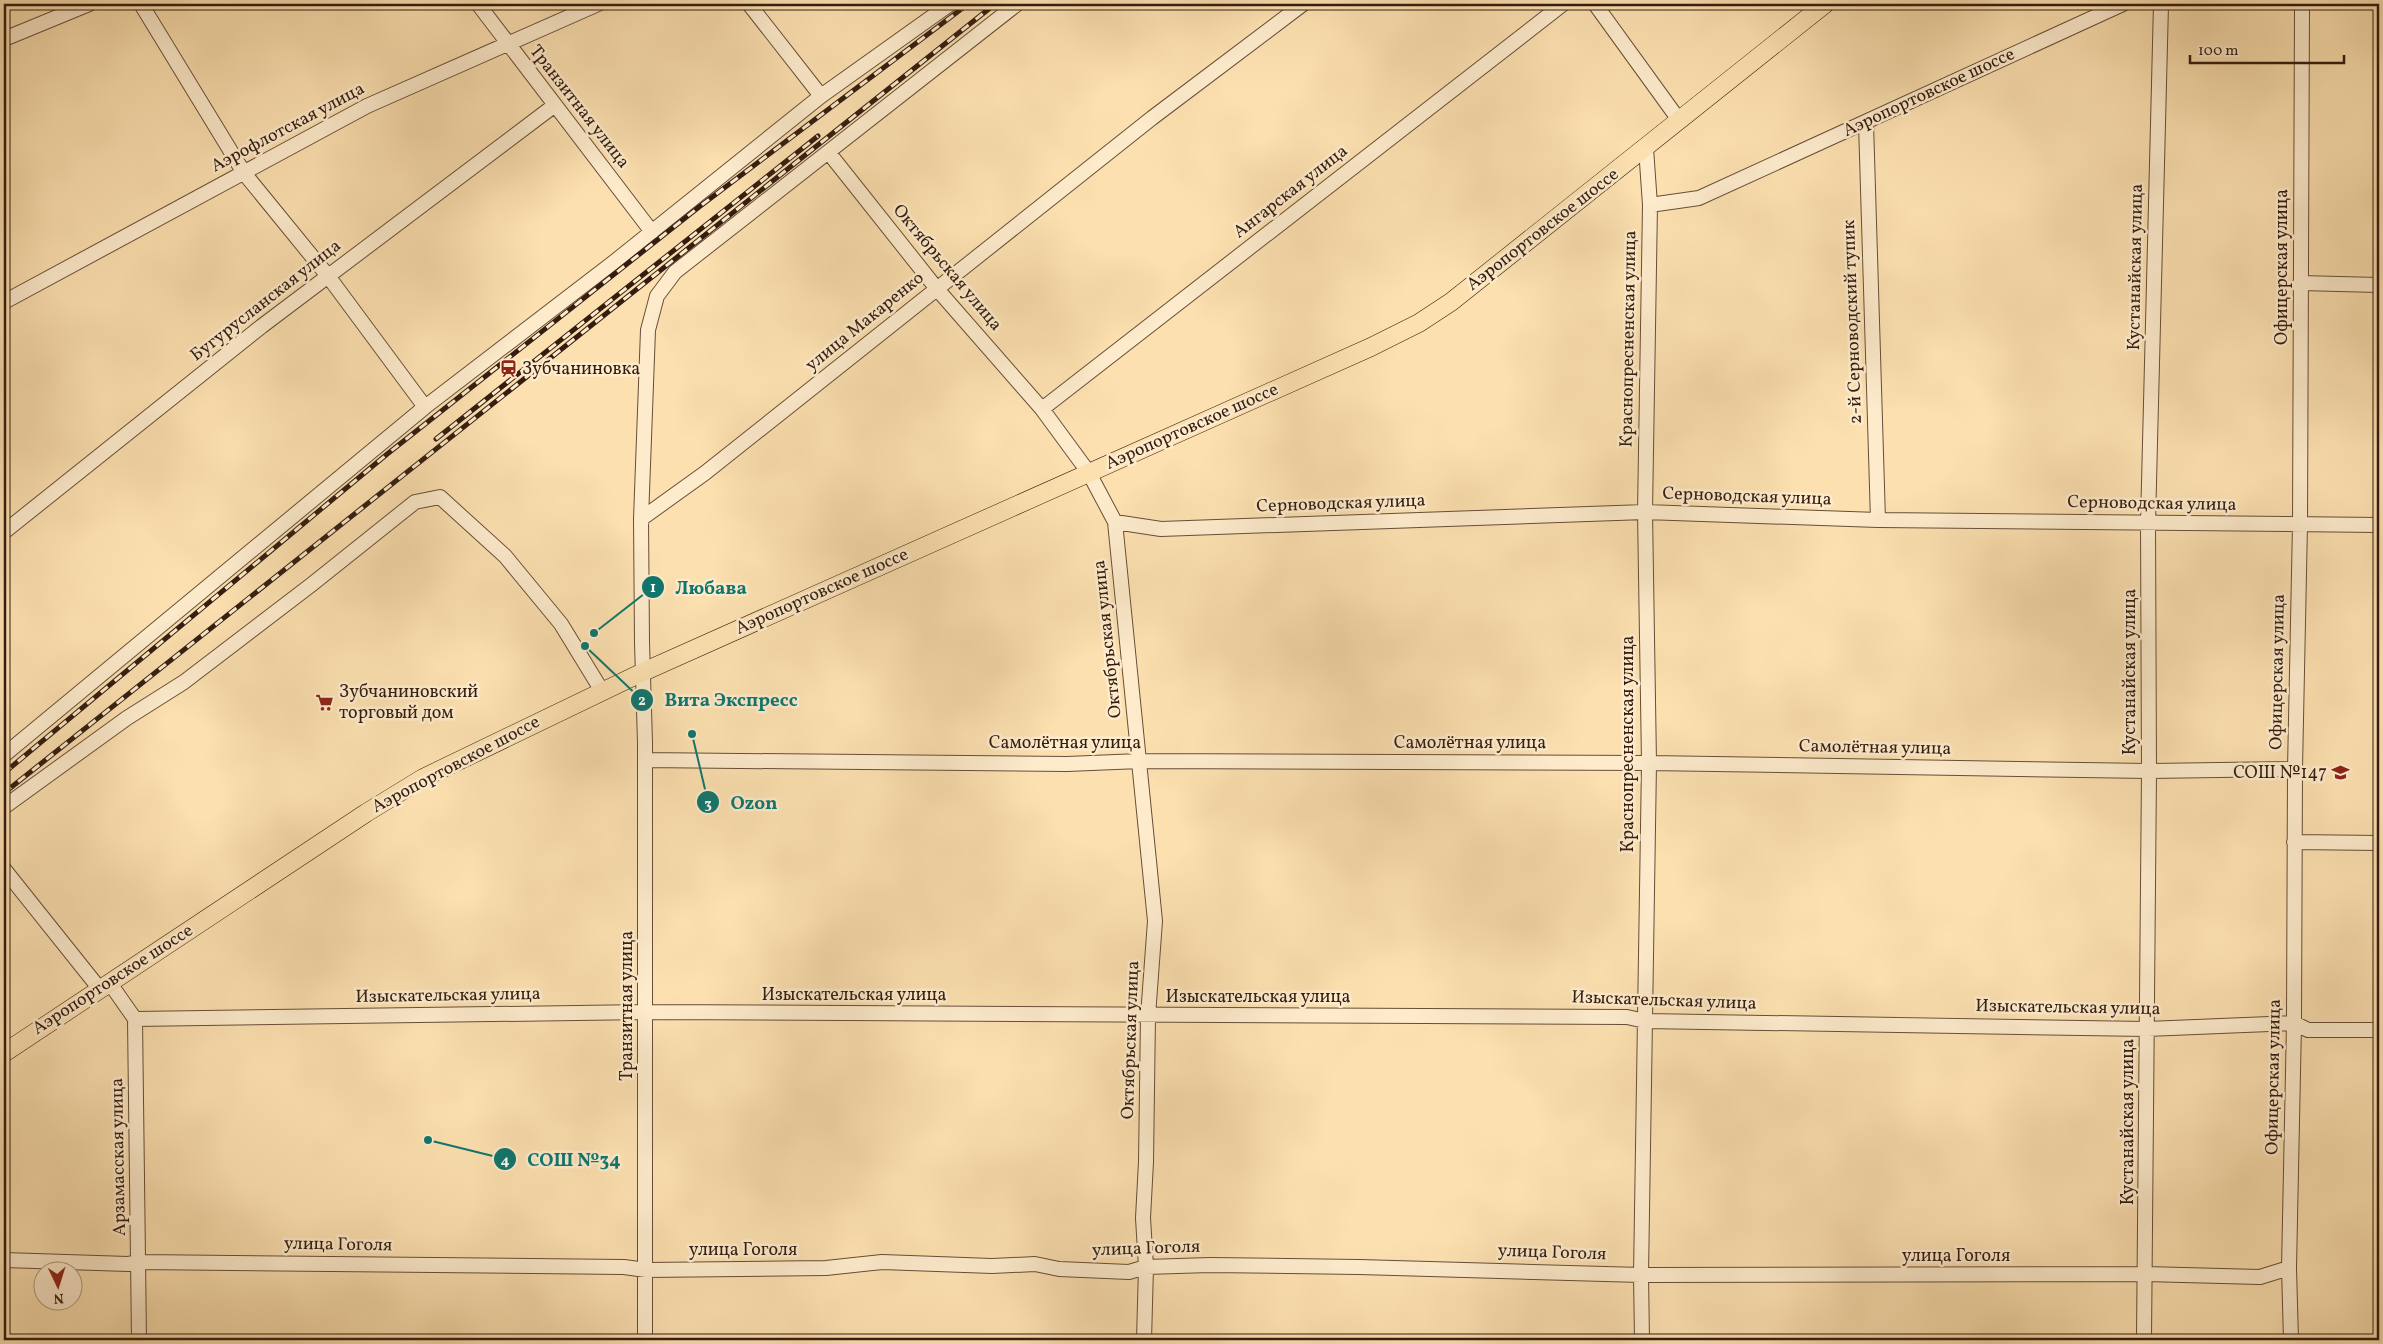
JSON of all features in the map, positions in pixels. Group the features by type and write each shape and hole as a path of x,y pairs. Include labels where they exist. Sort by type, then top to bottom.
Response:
{"main road":[{"name":"Аэропортовское шоссе","path":"4,1053 366,813 423,778 643,672 1371,347 1418,323 1451,302 1498,266 1824,4"}],"street":[{"path":"4,39 89,4"},
{"path":"141,4 244,173 328,276 425,407"},
{"name":"Транзитная улица","path":"478,4 652,232"},
{"name":"Аэрофлотская улица","path":"4,302 367,106 598,4"},
{"path":"749,4 821,96"},
{"path":"4,754 425,407 652,232 821,96 950,4"},
{"path":"643,672 641,519 648,330 657,296 675,272 1017,4"},
{"name":"улица Макаренко","path":"641,519 713,467 1152,118 1303,4"},
{"name":"Ангарская улица","path":"1042,409 1563,4"},
{"path":"1595,4 1679,120"},
{"name":"Аэропортовское шоссе","path":"1650,205 1699,198 2123,4"},
{"name":"Кустанайская улица","path":"2144,1340 2150,772 2148,523 2161,4"},
{"name":"Офицерская улица","path":"2291,1340 2289,1268 2294,1023 2294,769 2300,524 2302,4"},
{"name":"Бугурусланская улица","path":"4,532 254,332 555,105"},
{"name":"2-й Серноводский тупик","path":"1866,123 1878,520"},
{"name":"Краснопресненская улица","path":"1642,1340 1641,1274 1649,763 1645,512 1650,205 1646,148"},
{"name":"Октябрьская улица","path":"829,152 937,289 1042,409 1089,473 1115,522 1155,920 1148,1016 1146,1162 1143,1218 1146,1267 1144,1340"},
{"path":"2300,283 2379,285"},
{"path":"4,807 127,718 184,682 311,585 415,502 440,497 505,556 561,624 602,691"},
{"name":"Серноводская улица","path":"1115,522 1161,529 1645,512 1878,520 2379,525"},
{"name":"Транзитная улица","path":"643,672 646,1012 645,1340"},
{"name":"Самолётная улица","path":"645,760 1067,764 1140,761 1649,763 2150,772 2294,769"},
{"path":"2294,842 2379,843"},
{"path":"4,869 135,1019"},
{"name":"Изыскательская улица","path":"135,1019 646,1012 1627,1017 1645,1021 2148,1029 2294,1023 2308,1030 2379,1030"},
{"name":"Арзамасская улица","path":"135,1019 140,1340"},
{"name":"улица Гоголя","path":"4,1260 128,1264 140,1262 624,1267 646,1270 826,1268 882,1262 992,1266 1035,1264 1059,1269 1129,1272 1146,1267 1359,1266 1641,1274 2146,1274 2260,1277 2289,1268"}],"railway":[{"path":"4,773 386,455 699,207 968,4"},
{"path":"4,793 995,4"},
{"path":"436,439 818,136"}],"place":[{"name":"Зубчаниновка","path":"508,369"},
{"name":"Любава","path":"594,633"},
{"name":"Вита Экспресс","path":"585,646"},
{"name":"Зубчаниновский торговый дом","path":"325,702"},
{"name":"Ozon","path":"692,734"},
{"name":"СОШ №147","path":"2341,773"},
{"name":"СОШ №34","path":"428,1140"}]}
